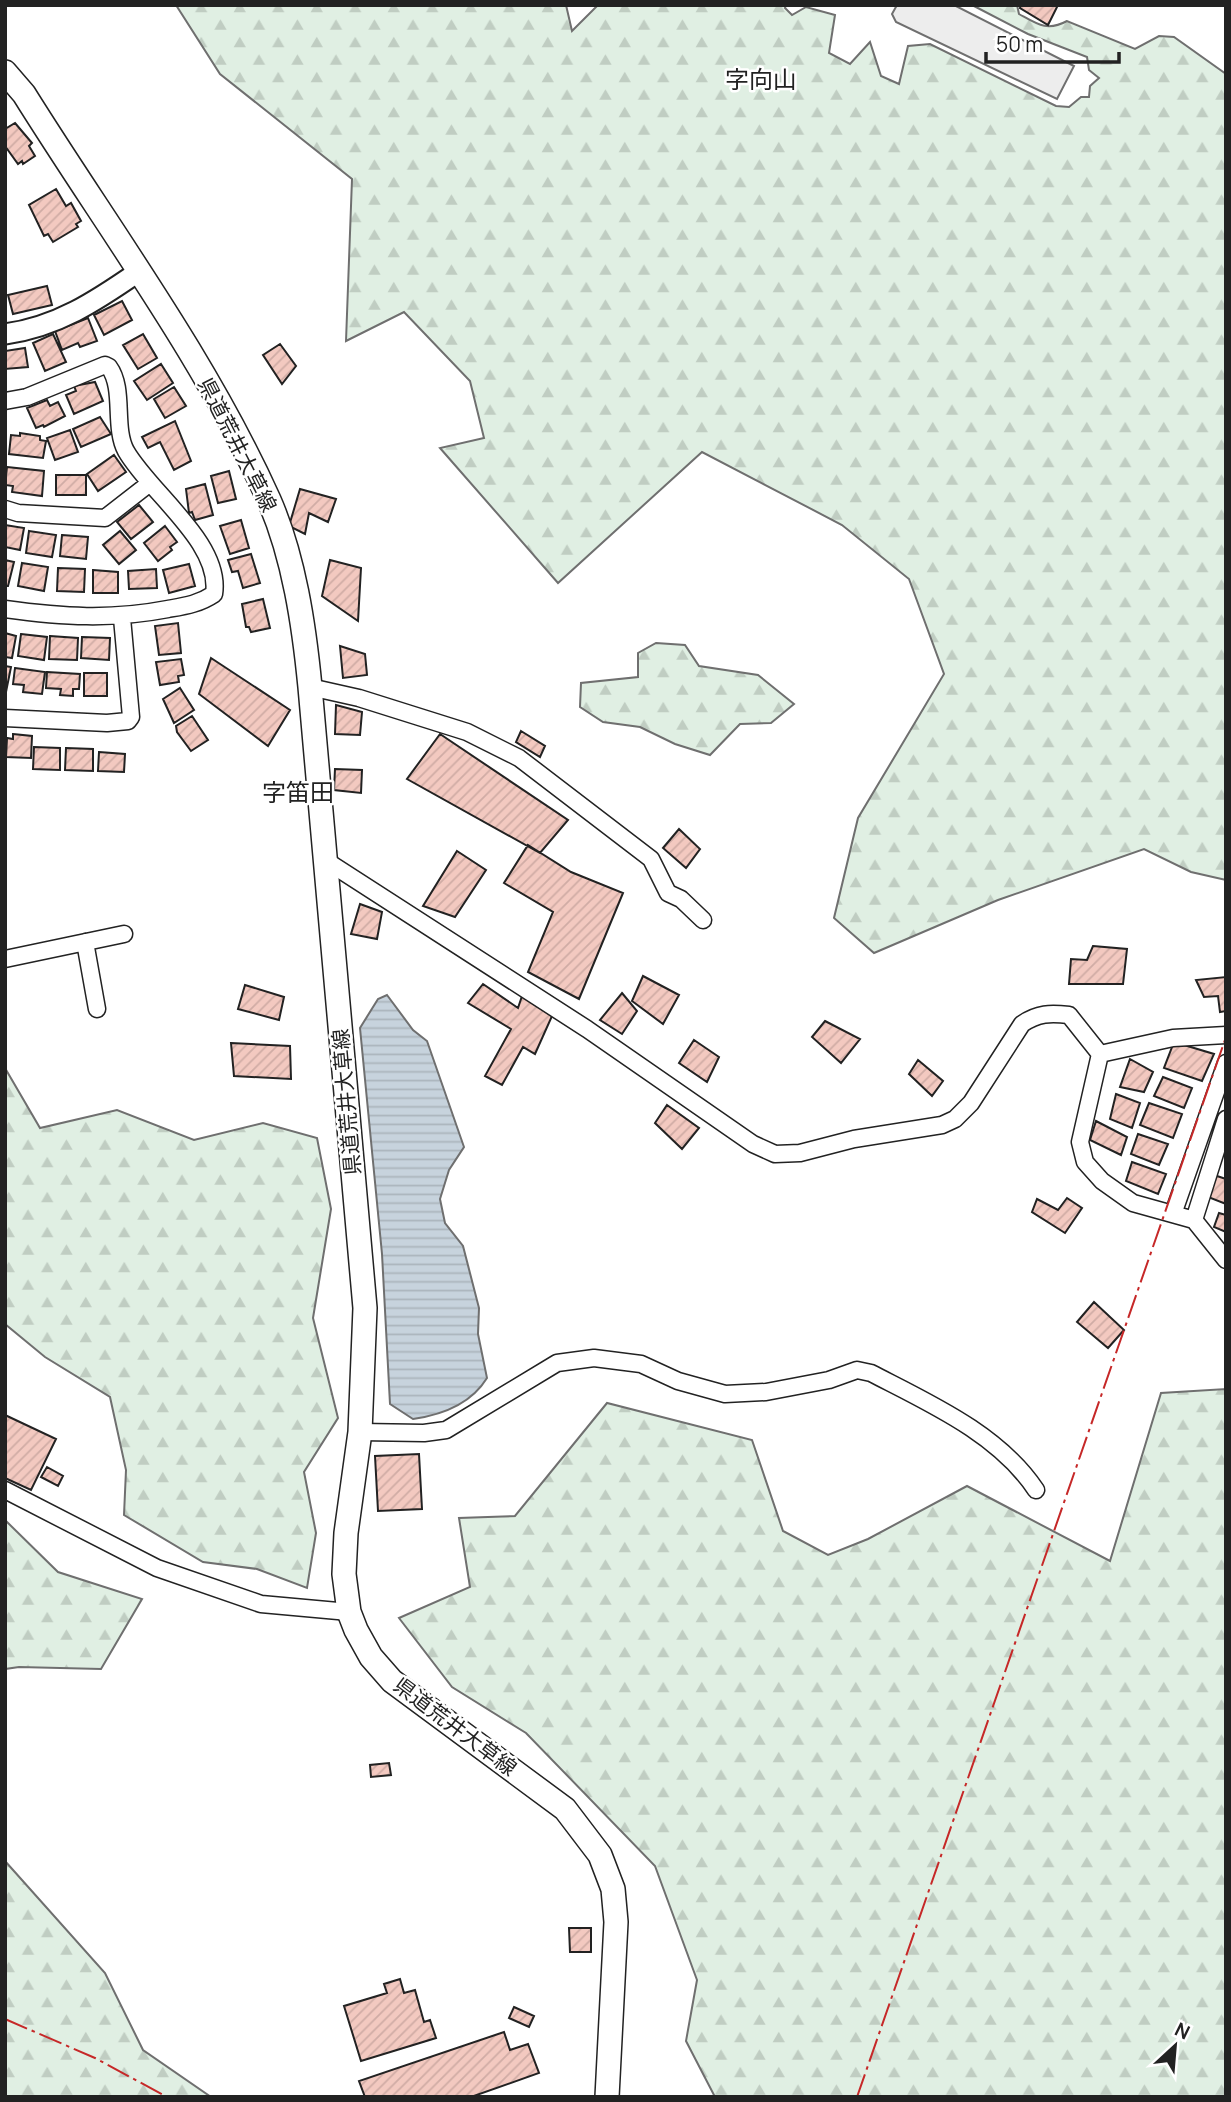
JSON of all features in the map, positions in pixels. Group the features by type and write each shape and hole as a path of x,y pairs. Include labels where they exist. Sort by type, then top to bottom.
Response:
{"main road":[{"name":"県道荒井大草線","path":"5,72 24,94 217,401 270,502 290,567 305,641 328,862 365,1308 365,1364 360,1432 345,1533 344,1574 349,1612 371,1657 392,1681 565,1809 600,1855 613,1889 616,1922 607,2097"}],"street":[{"path":"5,334 47,325 71,314 138,272"},
{"path":"5,401 27,397 105,365 109,367 125,449 205,549 216,581 214,594 202,603 122,618 57,617 5,609"},
{"path":"5,509 18,513 105,519 150,483"},
{"path":"5,718 107,723 128,721 131,717 122,618"},
{"path":"310,687 359,698 467,733 519,758 651,859 668,893 681,899 703,920"},
{"path":"328,862 587,1029 744,1138 775,1154 800,1153 854,1139 942,1125 955,1119 971,1103 1022,1024 1034,1016 1047,1012 1069,1014 1100,1054"},
{"path":"5,958 124,934"},
{"path":"85,942 97,1009"},
{"path":"1100,1054 1174,1038 1226,1035"},
{"path":"1100,1054 1080,1142 1085,1161 1102,1181 1133,1203 1194,1220 1226,1260"},
{"path":"1173,1214 1226,1063"},
{"path":"1194,1220 1226,1119"},
{"path":"360,1432 424,1433 446,1430 558,1363 594,1358 641,1364 688,1385 725,1394 766,1392 829,1380 857,1370 871,1373 954,1419 1000,1450 1036,1490"},
{"path":"5,1490 157,1568 261,1604 349,1612"}],"green space":[{"path":"176,5 566,5 572,31 598,5 786,5 785,8 792,15 806,7 835,15 829,53 850,64 870,42 881,76 899,84 908,46 930,44 1056,106 1069,107 1081,97 1089,97 1090,86 1099,78 1089,70 1087,57 1028,34 972,5 1017,5 1019,14 1037,24 1054,26 1067,21 1135,49 1159,36 1174,37 1226,74 1226,880 1191,872 1144,849 998,900 874,953 834,918 858,818 944,674 909,579 842,525 702,452 558,583 440,448 484,438 470,381 404,312 346,341 352,179 220,74"},
{"path":"656,643 685,645 699,666 758,675 794,704 771,723 740,724 710,755 675,744 640,727 603,722 580,707 581,683 638,677 638,653"},
{"path":"5,1068 40,1128 117,1110 194,1140 263,1123 317,1138 331,1209 313,1318 338,1418 304,1472 316,1533 307,1588 257,1569 203,1562 124,1515 126,1470 110,1397 45,1357 5,1324"},
{"path":"1226,1389 1226,2097 715,2097 686,2041 697,1980 655,1866 526,1733 452,1687 399,1618 470,1587 459,1518 515,1516 607,1403 752,1440 783,1531 828,1555 868,1539 967,1486 1110,1561 1161,1393"},
{"path":"5,1520 58,1572 142,1599 101,1669 5,1669"},
{"path":"5,1861 105,1973 143,2050 211,2097 5,2097"}],"shaded area":[{"path":"897,5 954,5 1074,66 1057,99 896,22 892,14"},
{"path":"387,995 413,1030 427,1041 464,1147 449,1170 440,1199 445,1223 463,1246 479,1308 478,1334 487,1378 473,1395 454,1407 413,1419 390,1404 382,1254 360,1028 378,999"}],"building":[{"path":"1021,5 1058,5 1048,25 1020,8"},
{"path":"15,123 32,143 29,146 35,156 23,164 22,161 18,164 5,146 5,129"},
{"path":"56,189 66,206 71,203 81,221 76,224 78,227 53,242 48,234 44,236 29,205"},
{"path":"47,286 52,305 13,314 8,295"},
{"path":"122,301 132,320 104,335 94,315"},
{"path":"88,318 97,341 80,347 78,343 62,350 55,331"},
{"path":"53,334 66,362 45,371 33,343"},
{"path":"143,334 157,358 138,369 123,345"},
{"path":"280,344 296,366 282,384 263,355"},
{"path":"25,348 28,367 5,369 5,351"},
{"path":"161,364 173,383 147,400 134,381"},
{"path":"95,382 103,401 74,414 66,395 76,391 74,386"},
{"path":"174,387 186,406 165,418 154,399"},
{"path":"47,400 50,406 58,402 65,416 44,427 43,425 36,428 27,408"},
{"path":"100,417 111,434 81,447 73,429"},
{"path":"175,421 191,461 174,470 160,442 148,448 142,437"},
{"path":"70,430 78,452 55,460 47,438"},
{"path":"20,433 40,436 40,440 46,441 43,458 9,454 11,435 20,436"},
{"path":"114,455 126,472 98,491 87,474"},
{"path":"7,467 44,471 42,496 12,492 13,486 5,485"},
{"path":"229,471 236,499 218,503 211,476"},
{"path":"56,475 86,475 86,495 56,495"},
{"path":"205,484 213,515 195,520 192,512 189,513 186,489"},
{"path":"300,489 336,499 328,522 309,513 305,534 289,526"},
{"path":"139,505 153,522 131,539 117,522"},
{"path":"241,520 249,548 230,554 220,526"},
{"path":"5,525 24,528 20,550 5,547"},
{"path":"165,526 177,542 170,547 172,550 158,561 144,543"},
{"path":"29,531 56,535 52,557 26,553"},
{"path":"120,531 136,550 119,564 103,545"},
{"path":"62,535 88,537 86,559 60,556"},
{"path":"251,554 260,583 243,588 238,571 232,572 228,560"},
{"path":"5,560 14,562 8,586 5,586"},
{"path":"330,560 361,568 358,621 322,596"},
{"path":"22,563 48,567 44,591 18,586"},
{"path":"189,564 195,586 169,593 163,570"},
{"path":"58,568 85,569 84,592 57,591"},
{"path":"156,569 157,588 129,589 128,571"},
{"path":"93,570 118,572 118,593 93,593"},
{"path":"263,599 270,628 251,632 249,627 246,627 242,604"},
{"path":"178,623 181,653 159,655 155,626"},
{"path":"5,633 16,636 12,658 5,657"},
{"path":"21,634 47,637 44,660 18,656"},
{"path":"50,636 78,638 77,660 49,659"},
{"path":"82,637 110,638 109,660 81,658"},
{"path":"340,646 365,654 367,675 343,678"},
{"path":"211,658 290,710 268,746 199,694"},
{"path":"181,659 184,675 178,676 179,682 160,685 156,662"},
{"path":"5,666 11,667 6,692 5,692"},
{"path":"15,668 45,672 42,694 23,692 24,685 13,684"},
{"path":"47,672 80,674 79,689 73,689 73,696 60,695 61,689 46,688"},
{"path":"84,673 107,673 107,696 84,696"},
{"path":"180,688 194,710 174,723 163,699"},
{"path":"336,705 362,712 360,735 335,734"},
{"path":"192,716 208,740 191,751 177,732 176,726"},
{"path":"521,731 545,746 540,757 516,742"},
{"path":"13,734 32,736 31,758 6,757 7,738 13,739"},
{"path":"440,734 568,820 540,853 407,779"},
{"path":"34,747 60,748 60,770 33,769"},
{"path":"66,748 93,749 93,771 65,770"},
{"path":"99,752 125,754 124,772 98,771"},
{"path":"335,769 362,770 361,793 334,790"},
{"path":"679,829 700,849 686,868 663,848"},
{"path":"528,845 571,872 623,893 579,999 528,972 553,912 504,883"},
{"path":"457,851 486,870 455,917 423,906"},
{"path":"360,904 382,912 377,939 351,934"},
{"path":"1093,946 1127,949 1123,984 1069,984 1071,959 1087,960"},
{"path":"643,976 679,995 663,1024 632,1001"},
{"path":"1226,977 1226,1011 1220,1012 1218,996 1204,997 1196,980"},
{"path":"483,984 518,1008 522,996 552,1016 535,1054 523,1047 502,1085 485,1076 511,1029 468,1003"},
{"path":"245,985 284,997 279,1020 238,1009"},
{"path":"622,993 637,1011 622,1034 600,1020"},
{"path":"825,1021 860,1039 841,1063 812,1037"},
{"path":"694,1040 719,1057 707,1082 679,1063"},
{"path":"1174,1042 1214,1054 1202,1081 1164,1068"},
{"path":"231,1043 290,1046 291,1079 234,1076"},
{"path":"1130,1059 1153,1072 1144,1092 1120,1087"},
{"path":"918,1060 943,1081 932,1096 909,1074"},
{"path":"1163,1077 1192,1088 1184,1108 1154,1096"},
{"path":"1116,1094 1140,1103 1132,1128 1110,1119"},
{"path":"1149,1103 1182,1114 1173,1138 1140,1125"},
{"path":"667,1105 699,1128 682,1149 655,1123"},
{"path":"1096,1121 1127,1137 1121,1155 1090,1140"},
{"path":"1138,1134 1168,1144 1159,1165 1131,1154"},
{"path":"1132,1162 1166,1174 1158,1194 1126,1181"},
{"path":"1214,1175 1226,1179 1226,1204 1208,1197"},
{"path":"1067,1198 1082,1208 1065,1233 1032,1212 1037,1199 1058,1210"},
{"path":"1219,1213 1226,1215 1226,1232 1214,1227"},
{"path":"1094,1302 1124,1330 1108,1348 1077,1322"},
{"path":"5,1415 56,1439 31,1490 5,1478"},
{"path":"419,1454 422,1509 378,1511 375,1456"},
{"path":"47,1467 63,1476 58,1486 41,1477"},
{"path":"389,1763 391,1775 371,1777 370,1765"},
{"path":"569,1928 591,1928 591,1952 570,1952"},
{"path":"400,1979 404,1993 415,1990 424,2022 430,2020 436,2038 361,2061 344,2006 387,1993 384,1984"},
{"path":"514,2007 534,2016 529,2027 509,2018"},
{"path":"504,2032 510,2050 528,2044 539,2073 471,2097 365,2097 359,2081"}],"power":[{"path":"857,2097 1226,1037"},
{"path":"5,2019 95,2058 167,2097"}],"district":[{"name":"字向山","path":"761,80"},
{"name":"字笛田","path":"298,793"}]}
